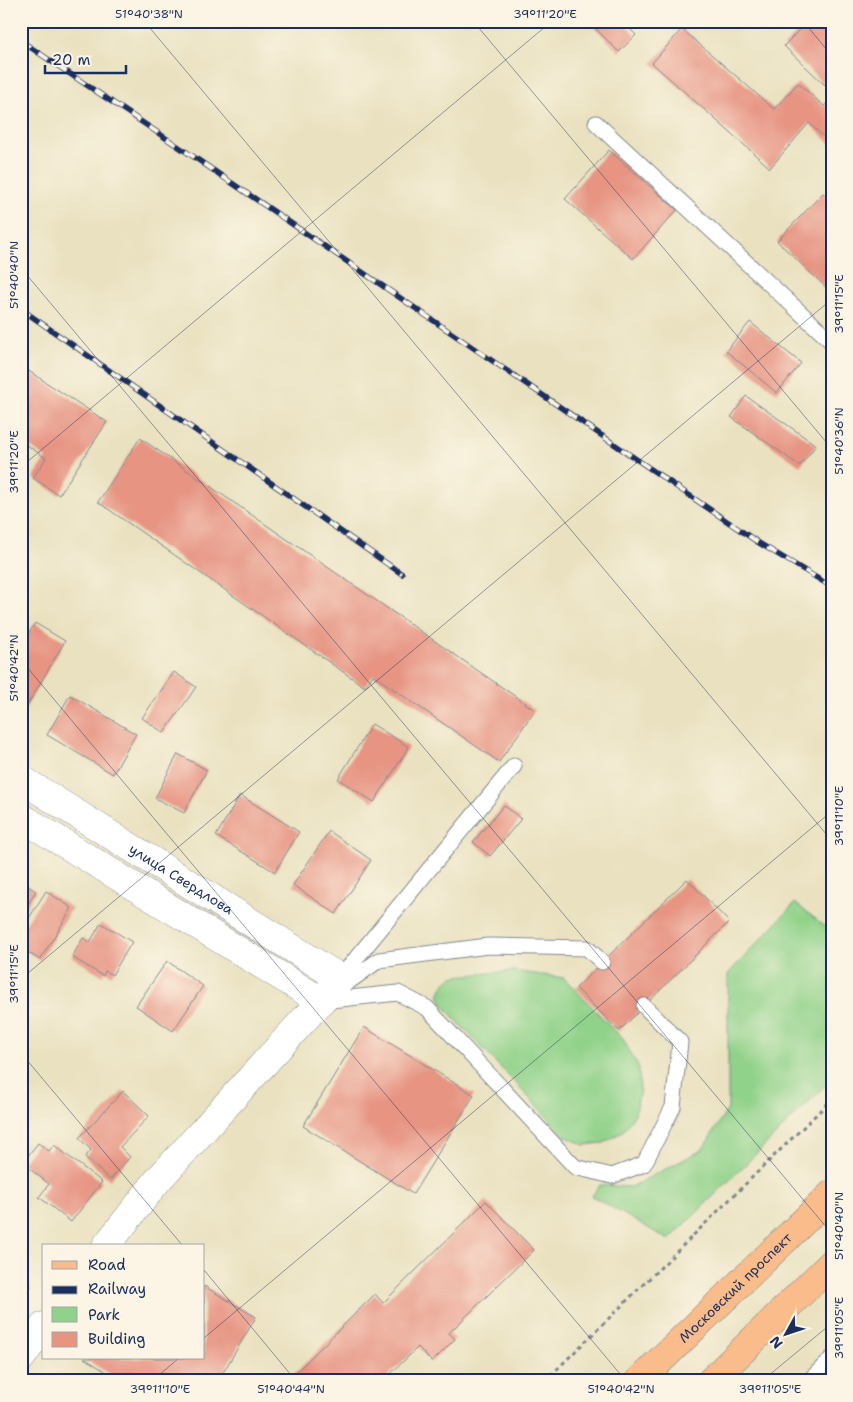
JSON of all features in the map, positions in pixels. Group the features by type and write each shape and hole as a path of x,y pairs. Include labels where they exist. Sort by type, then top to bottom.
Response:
{"main road":[{"name":"Московский проспект","path":"639,1381 832,1194"},
{"path":"710,1381 832,1263"}],"street":[{"name":"улица Свердлова","path":"21,779 340,978"},
{"path":"21,817 321,1001"},
{"path":"108,1244 158,1180 340,978"},
{"path":"21,1358 42,1329"}],"lane":[{"path":"596,123 832,342"},
{"path":"340,978 514,766"},
{"path":"321,1001 379,960 488,946 587,948 602,962"},
{"path":"321,1001 398,993 427,1008 575,1167 612,1176 644,1164 673,1107 680,1042 644,1006"},
{"path":"809,1381 832,1358"}],"path":[{"path":"545,1381 832,1099"}],"green space":[{"path":"795,903 832,932 832,1079 669,1240 592,1196 600,1185 631,1187 702,1150 728,1109 728,974"},
{"path":"514,971 564,978 623,1039 639,1068 640,1090 635,1114 623,1131 604,1143 584,1145 565,1136 455,1019 444,1006 439,995 445,982 455,976"}],"building":[{"path":"588,21 622,21 636,35 619,52"},
{"path":"807,21 832,21 832,78 825,85 784,46"},
{"path":"682,29 774,109 798,83 824,106 832,98 832,145 809,123 770,168 652,63"},
{"path":"609,150 677,210 633,259 565,199"},
{"path":"823,193 832,201 832,293 777,241"},
{"path":"750,322 801,363 777,393 726,351"},
{"path":"21,366 107,422 59,495 33,478 46,458 21,441"},
{"path":"746,396 816,445 800,466 731,417"},
{"path":"140,438 535,710 499,762 373,675 365,687 98,502"},
{"path":"35,623 65,641 21,716 21,637 23,634 27,636"},
{"path":"174,672 196,687 164,733 142,718"},
{"path":"70,695 136,734 113,774 47,735"},
{"path":"372,724 409,747 374,802 338,779"},
{"path":"178,754 207,770 184,813 155,798"},
{"path":"240,795 299,832 275,872 216,836"},
{"path":"504,805 521,819 490,856 473,842"},
{"path":"329,831 371,860 336,914 293,885"},
{"path":"687,879 729,922 619,1031 576,988"},
{"path":"21,882 36,891 21,916"},
{"path":"46,891 72,908 40,960 21,948 21,931"},
{"path":"101,923 132,942 112,975 105,971 103,976 72,957 83,938 90,942"},
{"path":"167,961 203,986 173,1031 136,1006"},
{"path":"364,1027 474,1095 413,1194 303,1126"},
{"path":"123,1091 149,1116 120,1147 130,1157 110,1180 85,1157 91,1150 79,1138"},
{"path":"38,1143 49,1151 54,1145 102,1182 71,1222 39,1197 49,1184 22,1163"},
{"path":"486,1201 534,1250 449,1333 455,1339 432,1362 418,1347 383,1381 287,1381 375,1294 383,1303"},
{"path":"21,1280 31,1286 21,1302"},
{"path":"205,1287 256,1317 218,1381 121,1381 87,1360 205,1360"}],"railway":[{"path":"21,41 759,543 832,587"},
{"path":"21,309 402,574"}]}
